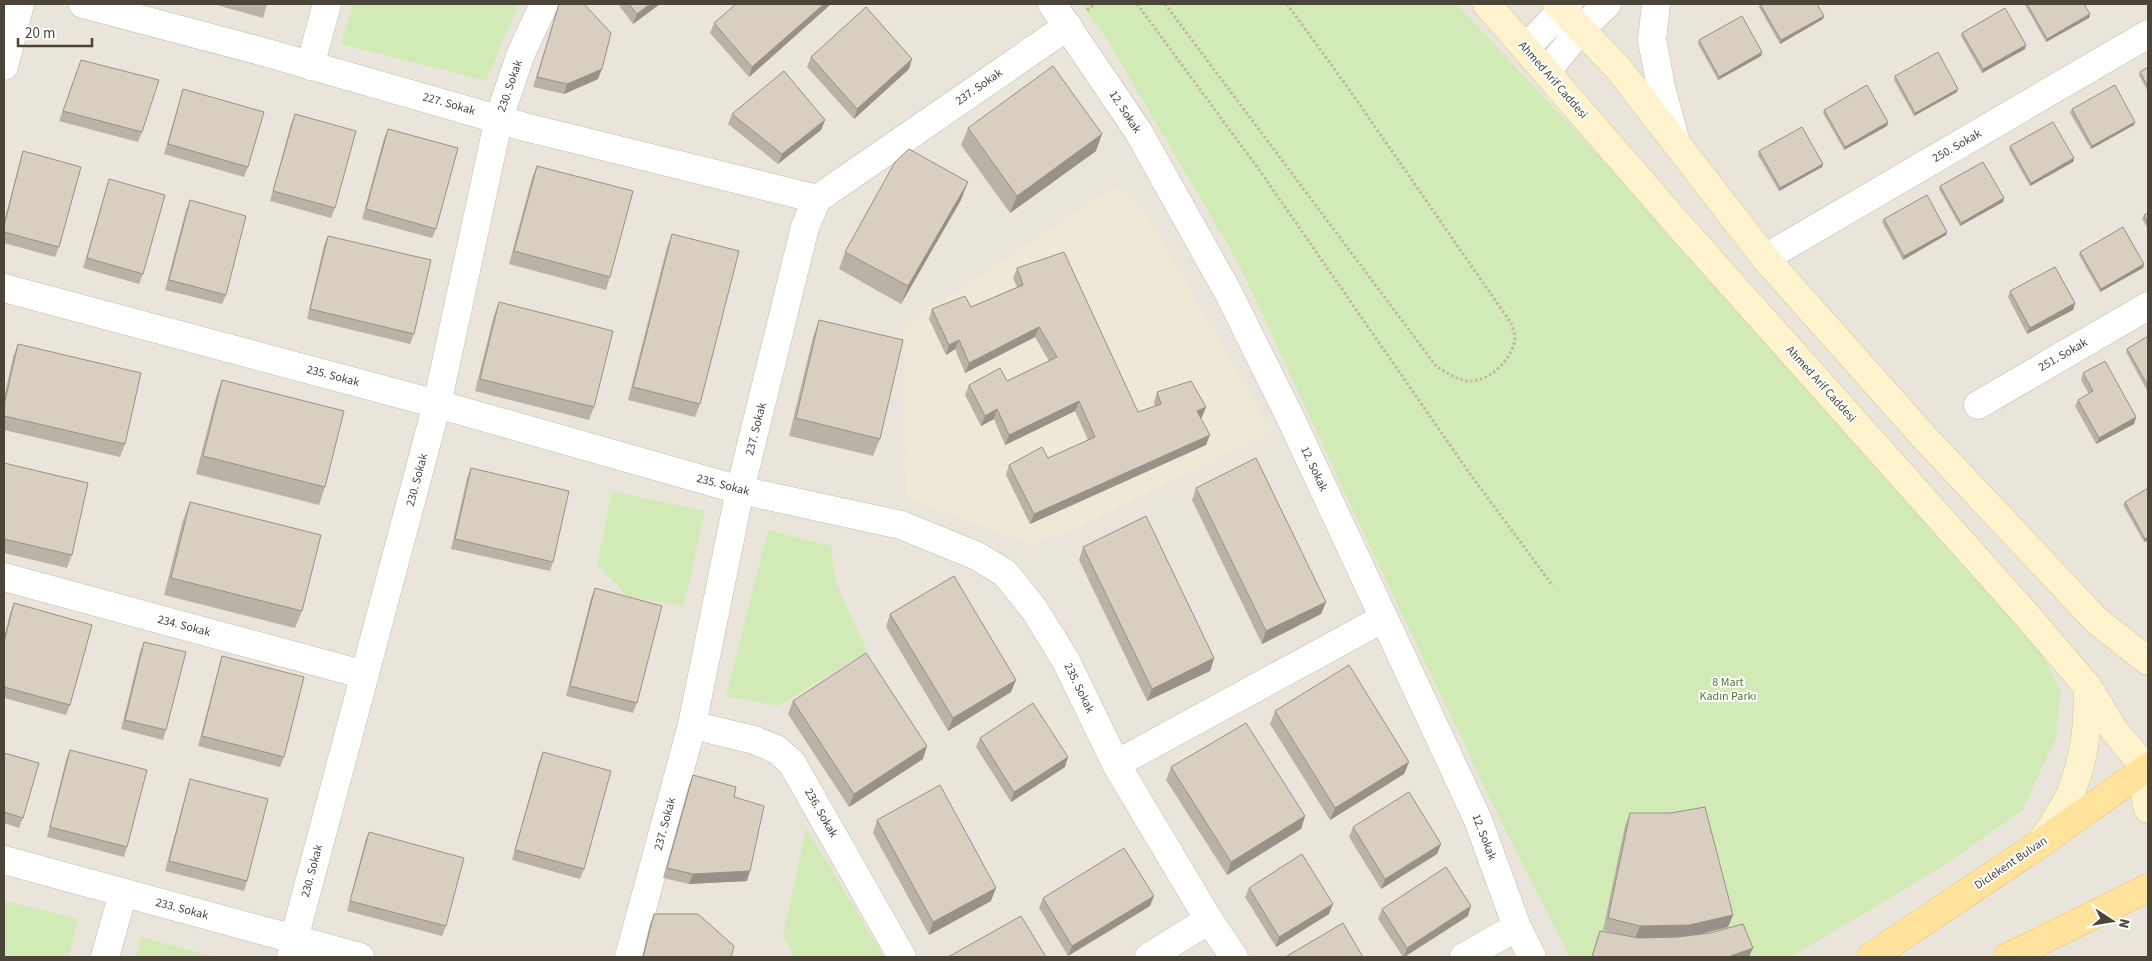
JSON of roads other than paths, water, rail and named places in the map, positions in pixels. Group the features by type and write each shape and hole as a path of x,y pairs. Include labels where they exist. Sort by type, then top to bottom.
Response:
{"main road":[{"name":"Ahmed Arif Caddesi","path":"1488,4 1677,223 2023,611 2088,687 2114,730 2148,769"},
{"path":"1562,5 1581,29 1618,68 1765,258 1926,439 2097,621 2148,660"},
{"path":"2042,842 2071,794 2082,761 2088,723 2088,687"},
{"path":"2148,769 2145,793 2148,809"},
{"name":"Diclekent Bulvarı","path":"1871,957 2148,769"},
{"path":"2008,957 2148,888"}],"street":[{"path":"4,66 20,4"},
{"name":"227. Sokak","path":"83,4 499,118 525,127 817,199"},
{"path":"310,66 327,4"},
{"name":"230. Sokak","path":"292,948 437,404 499,118 520,56 544,4"},
{"name":"12. Sokak","path":"1052,4 1138,131 1228,292 1290,417 1478,820 1516,927 1532,957"},
{"path":"1546,72 1581,29 1607,4"},
{"path":"1656,4 1652,40 1661,87 1676,143"},
{"path":"1526,48 1562,5"},
{"name":"237. Sokak","path":"629,957 692,725 740,490 805,227 817,199 1068,26"},
{"name":"250. Sokak","path":"1765,258 2148,34"},
{"name":"235. Sokak","path":"4,288 437,404 740,490 901,525 977,556 1005,573 1034,609 1066,661 1116,764 1209,920 1234,957"},
{"name":"251. Sokak","path":"1978,405 2148,306"},
{"name":"234. Sokak","path":"4,577 365,674"},
{"path":"1116,764 1384,618"},
{"name":"236. Sokak","path":"692,725 754,740 776,749 792,763 902,957"},
{"name":"233. Sokak","path":"4,860 123,893 292,948 360,957"},
{"path":"105,957 123,893"},
{"path":"1149,957 1209,920"},
{"path":"1464,957 1516,927"}],"park label":[{"name":"8 Mart Kadın Parkı","path":"1728,689"}]}
